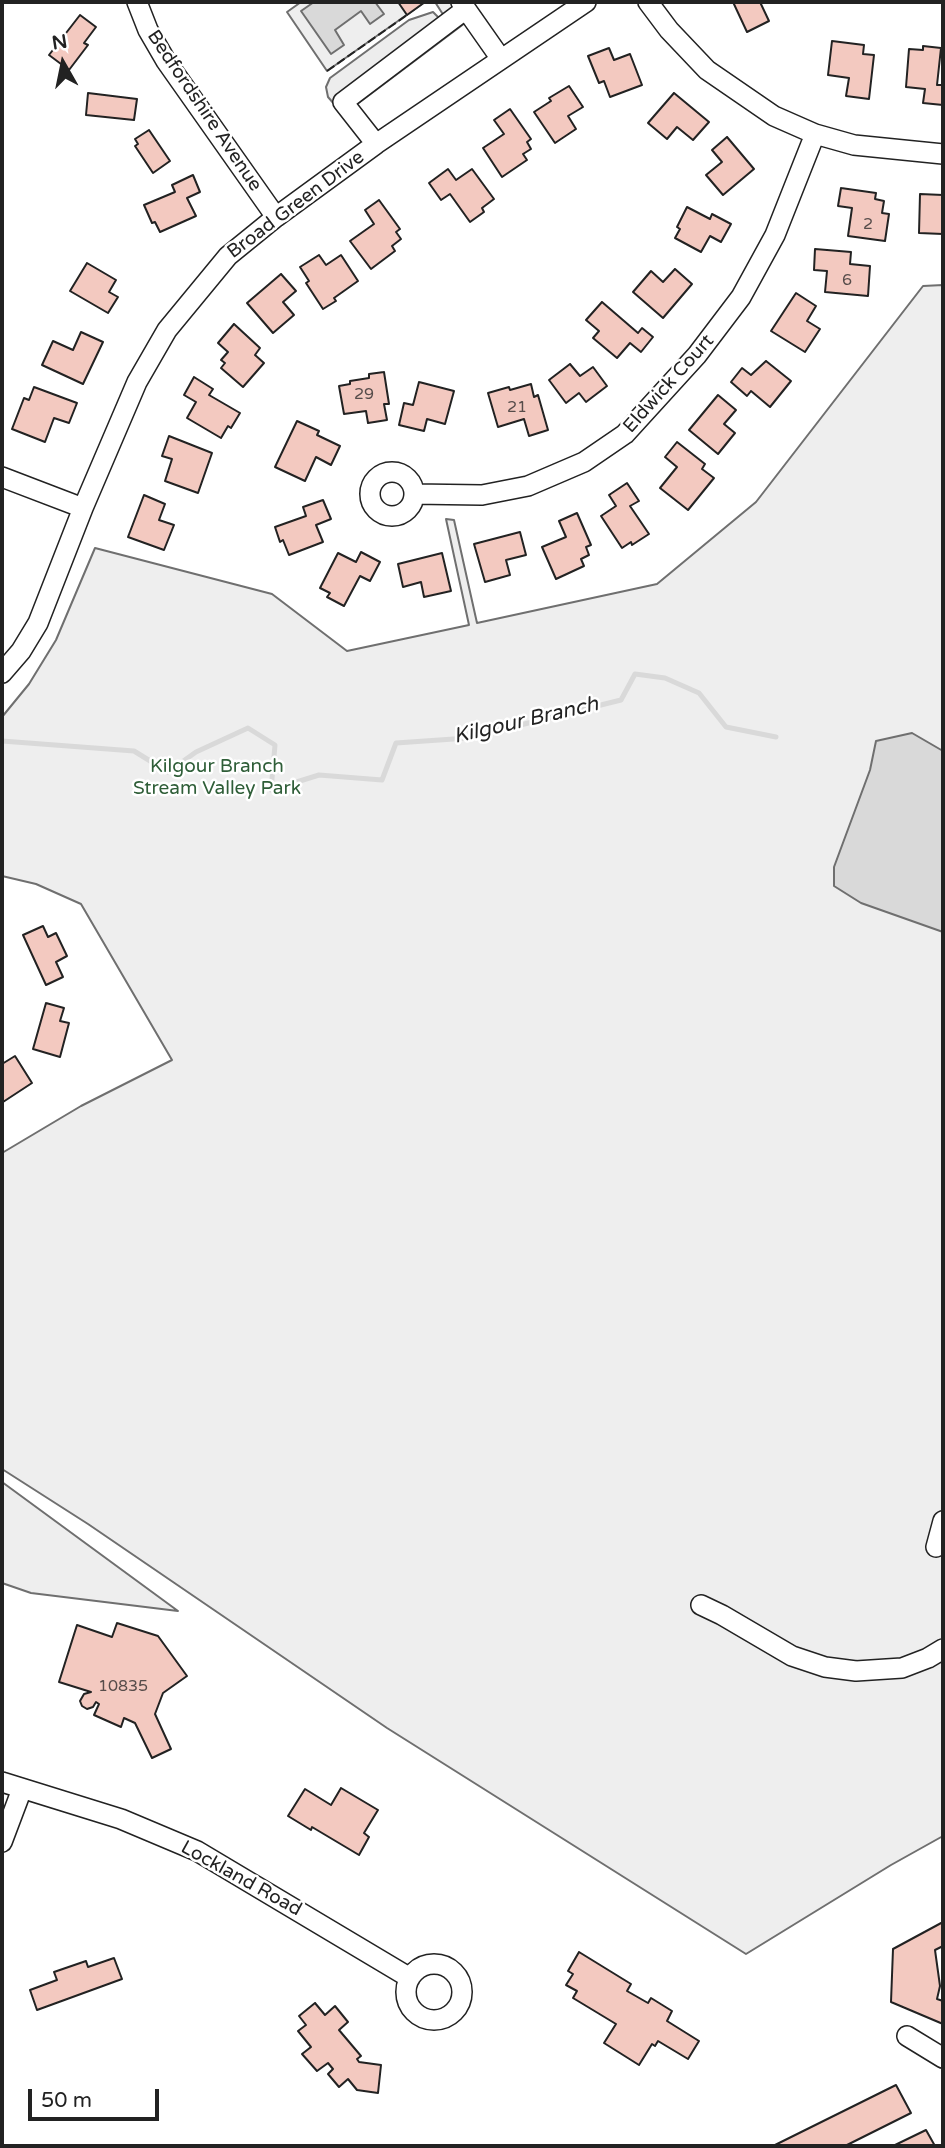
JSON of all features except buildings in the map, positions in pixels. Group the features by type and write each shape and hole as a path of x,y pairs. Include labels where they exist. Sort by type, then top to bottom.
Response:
{"street":[{"name":"Bedfordshire Avenue","path":"137,2 148,30 166,61 276,217"},
{"name":"Broad Green Drive","path":"2,673 21,651 38,623 137,382 167,330 228,256 276,217 376,144 586,2"},
{"path":"648,2 669,30 707,70 774,116 816,134 854,145 943,154"},
{"path":"376,144 343,102 463,5 501,59"},
{"name":"Eldwick Court","path":"414,494 482,495 528,486 584,462 625,434 697,355 741,297 775,234 816,134"},
{"path":"2,477 83,508"},
{"path":"936,1547 943,1521"},
{"path":"701,1605 792,1656 825,1667 856,1671 902,1668 943,1649"},
{"name":"Lockland Road","path":"2,1782 121,1819 197,1851 410,1978"},
{"path":"2,1842 22,1789"},
{"path":"907,2036 943,2058"}],"green space":[{"path":"301,2 425,2 327,71 287,12"},
{"name":"Kilgour Branch Stream Valley Park","path":"943,285 943,1836 746,1954 387,1728 88,1524 2,1469 2,1153 81,1106 172,1060 81,904 36,884 2,876 2,717 29,684 56,640 95,548 272,594 347,651 469,625 446,519 454,520 477,623 657,584 756,502 923,286"},
{"path":"2,1482 178,1611 31,1593 2,1583"}],"shaded area":[{"path":"314,2 375,2 384,14 370,24 361,11 335,30 344,45 331,54 301,11"},
{"path":"435,2 470,2 465,23 356,105 355,128 328,97 326,87 330,78 409,20 433,12 440,19 444,16"},
{"path":"912,733 943,751 943,932 861,903 834,886 834,867 870,770 876,741"}],"waterway":[{"name":"Kilgour Branch","path":"2,741 134,751 168,772 196,752 248,728 275,745 271,790 319,775 382,780 396,743 468,738 621,700 635,674 665,678 699,693 726,727 776,737"}],"fence":[{"path":"327,71 407,15"}]}
